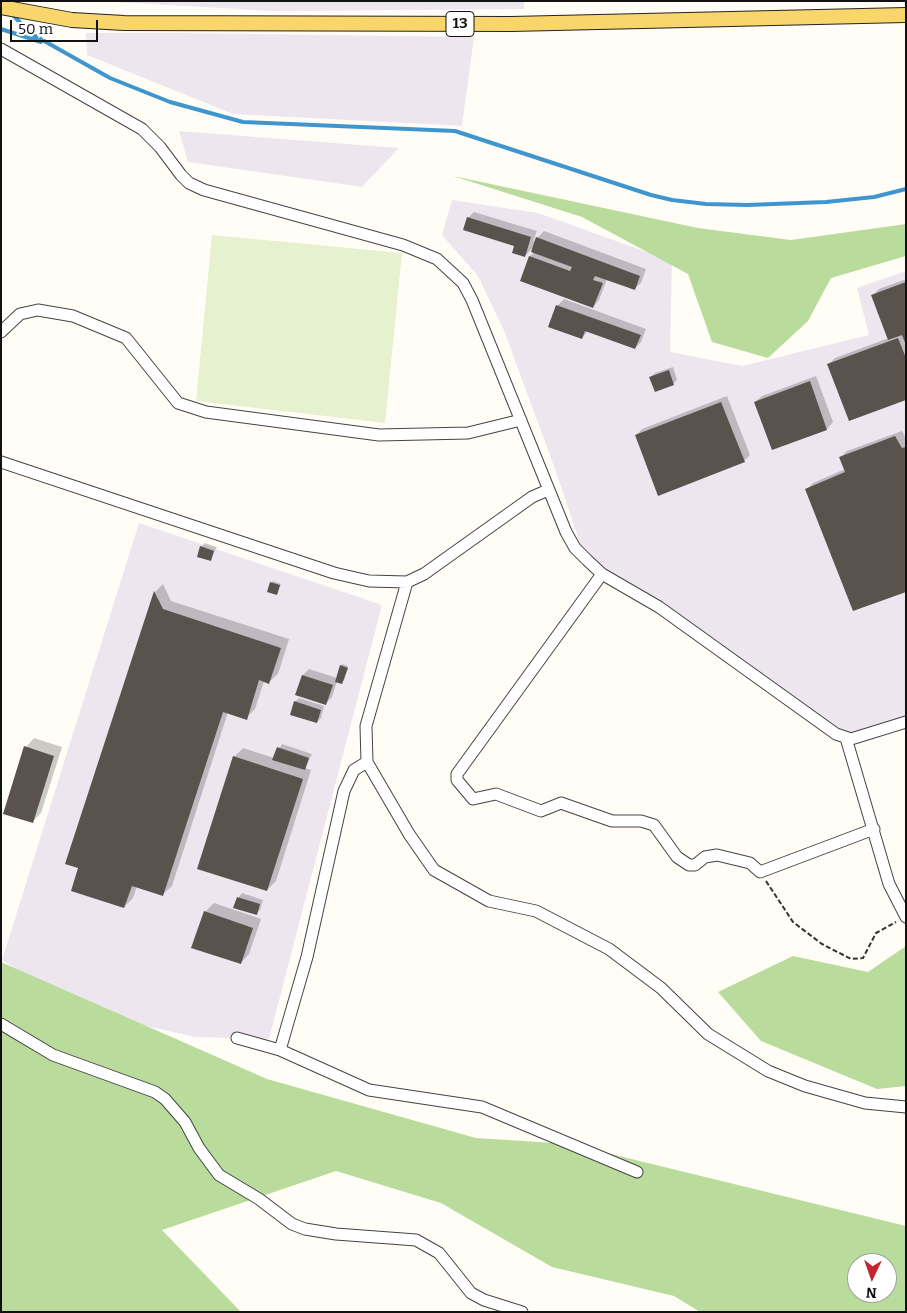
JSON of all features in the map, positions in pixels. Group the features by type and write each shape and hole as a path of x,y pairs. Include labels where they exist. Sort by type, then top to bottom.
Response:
{"main road":[{"name":"13","path":"1,7 15,6 72,20 124,23 353,25 906,16"}],"street":[{"path":"1,49 142,129 160,147 180,176 196,187 384,239 423,251 437,259 463,283 521,420 548,490 575,548 602,574 659,607 836,734 846,738 857,738 906,722"},
{"path":"1,332 20,314 38,310 73,316 126,338 178,403 218,414 379,435 468,434 521,420"},
{"path":"1,462 334,573 369,581 407,582 440,564 532,497 548,490"},
{"path":"602,574 457,774 457,780 473,799 496,794 541,811 561,803 612,821 641,821 654,825 678,857 689,864 696,865 705,857 717,855 750,863 760,872 874,829"},
{"path":"407,582 366,726 367,762 409,834 434,870 489,901 536,911 609,948 661,988 708,1034 768,1071 805,1086 865,1103 906,1107"},
{"path":"846,738 889,884 905,917"},
{"path":"280,1050 307,957 344,791 354,770 367,762"},
{"path":"1,1024 53,1055 155,1092 165,1099 185,1122 199,1148 219,1175 259,1199 292,1224 304,1229 336,1234 416,1240 439,1253 471,1293 484,1300 522,1312"},
{"path":"237,1038 280,1050 369,1090 482,1107 637,1172"}],"path":[{"path":"760,872 793,922 822,944 851,959 863,958 876,933 905,917"}],"shaded area":[{"path":"100,1 524,1 524,9 270,11"},
{"path":"86,33 474,37 462,126 233,114 87,55"},
{"path":"179,131 399,148 362,187 188,162"},
{"path":"452,200 538,213 672,261 670,352 742,366 869,335 857,288 906,271 906,719 843,739 584,555 505,333 478,276 442,235"},
{"path":"139,523 382,605 269,1039 195,1037 89,1013 2,960"}],"green space":[{"path":"453,176 698,228 791,240 906,224 906,256 831,278 808,321 768,358 712,342 688,274 582,217"},
{"path":"212,235 402,253 385,423 196,401"},
{"path":"906,946 906,1086 877,1089 761,1041 718,992 793,956 868,972"},
{"path":"1,962 267,1079 476,1138 570,1144 906,1226 906,1312 700,1312 674,1296 552,1267 441,1203 336,1171 162,1230 241,1312 1,1312"}],"building":[{"path":"467,217 531,237 525,257 512,253 514,246 463,230"},
{"path":"536,237 640,276 635,290 595,276 593,280 603,283 593,308 520,281 529,256 570,271 572,267 531,252"},
{"path":"906,282 906,345 902,335 888,340 871,295"},
{"path":"556,305 641,335 635,349 585,331 582,339 548,327"},
{"path":"898,338 906,358 906,400 849,421 827,364"},
{"path":"669,370 674,385 655,392 649,377"},
{"path":"810,381 827,430 772,450 754,402"},
{"path":"721,402 745,462 658,496 635,435"},
{"path":"895,436 902,448 906,447 906,592 853,611 805,489 845,472 839,457"},
{"path":"200,546 214,551 211,561 197,557"},
{"path":"270,582 280,585 277,595 267,592"},
{"path":"154,591 163,609 281,648 269,684 259,680 247,720 223,712 163,896 132,886 124,908 71,891 78,868 65,864"},
{"path":"340,665 348,668 342,684 335,682"},
{"path":"302,675 333,685 326,705 295,695"},
{"path":"294,701 321,710 317,723 290,715"},
{"path":"24,746 54,756 33,823 3,814"},
{"path":"277,747 309,758 305,770 272,760"},
{"path":"233,756 303,779 267,891 197,869"},
{"path":"237,897 260,904 257,915 233,908"},
{"path":"204,911 253,928 241,964 191,948"}],"waterway":[{"path":"12,14 30,33 110,78 170,102 243,122 455,131 651,195 672,200 706,204 747,205 826,202 874,197 906,189"},
{"path":"1,29 41,42"}]}
